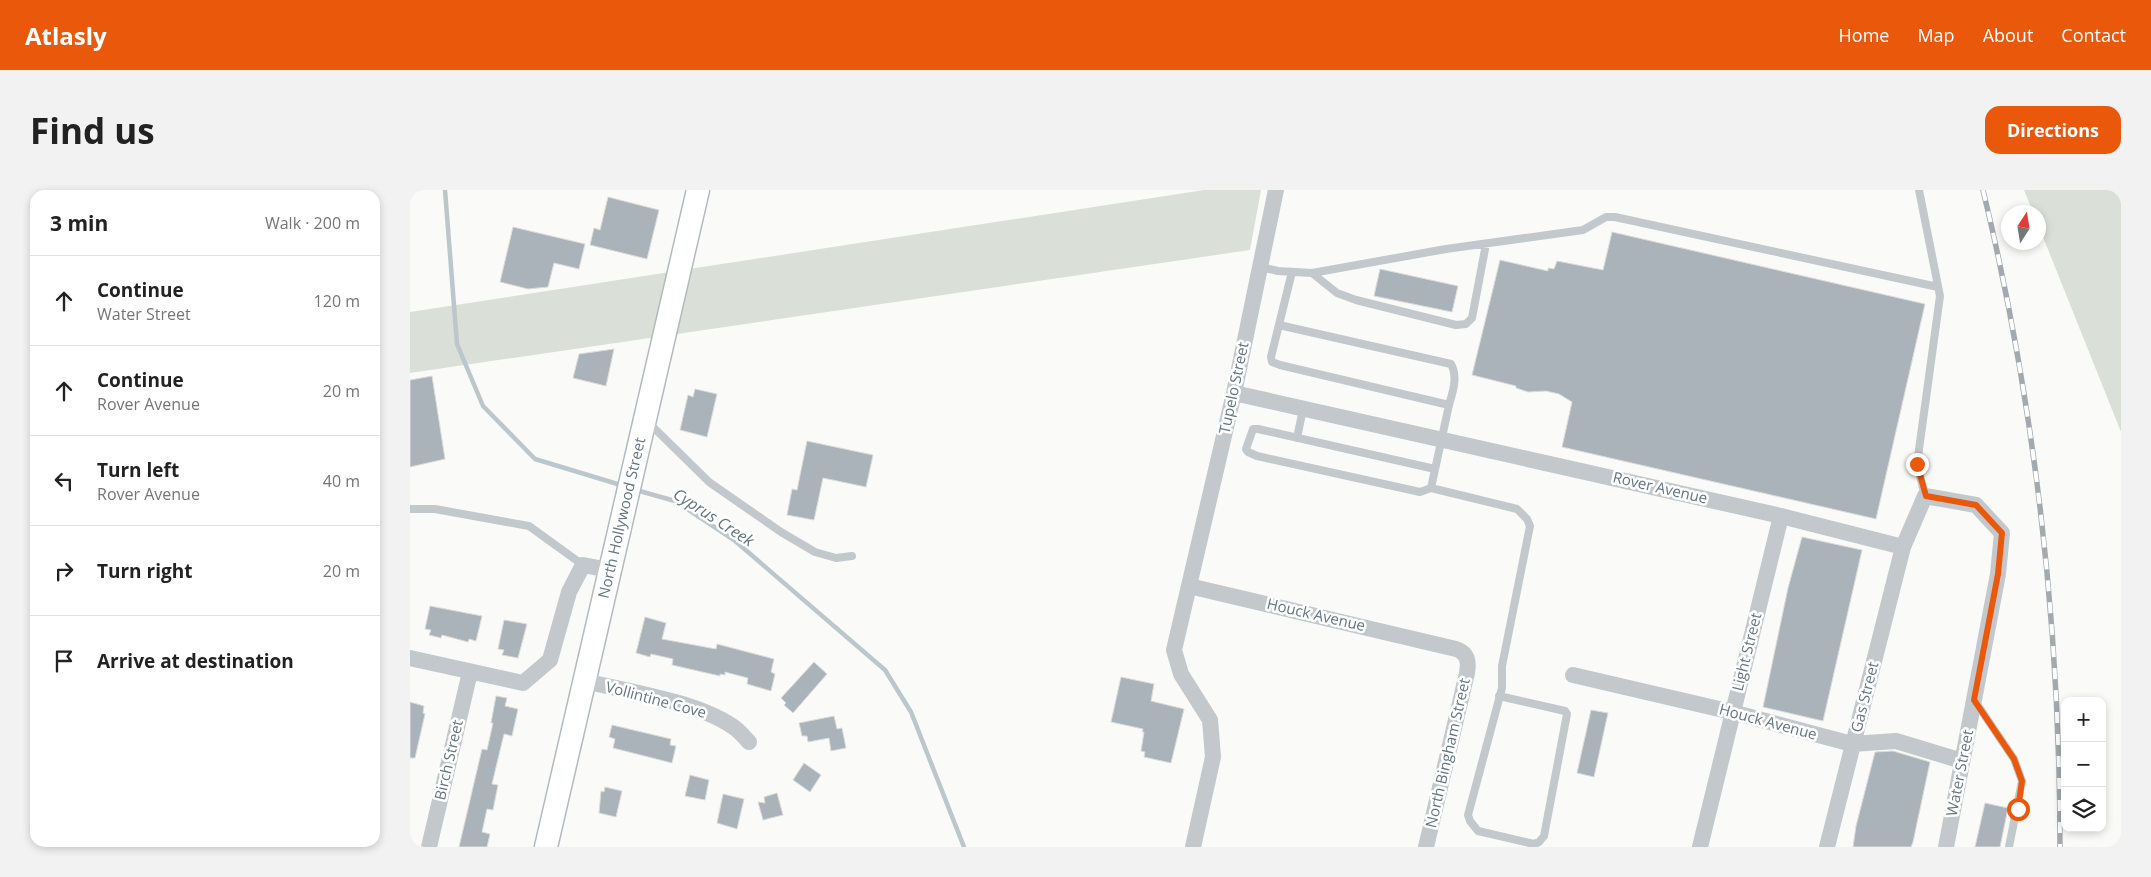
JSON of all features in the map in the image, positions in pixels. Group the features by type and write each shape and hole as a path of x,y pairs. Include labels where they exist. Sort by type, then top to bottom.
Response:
{"main road":[{"name":"North Hollywood Street","path":"546,847 698,190"}],"street":[{"name":"Tupelo Street","path":"1193,847 1213,757 1210,720 1181,674 1174,650 1234,393 1276,190"},
{"name":"Rover Avenue","path":"1234,393 1781,516 1903,547"},
{"path":"1903,547 1926,496"},
{"name":"Water Street","path":"1926,496 1976,505 2002,533 1998,574 1946,847"},
{"name":"Light Street","path":"1700,847 1781,516"},
{"name":"Gas Street","path":"1827,847 1903,547"},
{"path":"410,658 523,683 550,660 569,592 583,565 609,570"},
{"name":"Houck Avenue","path":"1190,586 1443,645"},
{"name":"North Bingham Street","path":"1426,847 1468,667 1468,659 1461,651 1443,645"},
{"name":"Birch Street","path":"429,847 470,672"},
{"name":"Houck Avenue","path":"1573,674 1732,712 1852,744 1896,741 1962,761"},
{"name":"Vollintine Cove","path":"585,681 692,707 713,715 734,727 749,742"}],"lane":[{"path":"1919,190 1940,296 1917,464 1926,496"},
{"path":"1260,267 1312,273 1583,230 1606,218 1615,217 1938,287"},
{"path":"1312,273 1337,293 1356,300 1456,325 1466,324 1472,318 1486,244"},
{"path":"1292,272 1270,357 1272,362 1449,405"},
{"path":"1279,325 1450,364 1454,370 1455,380 1431,488"},
{"path":"1297,438 1304,409"},
{"path":"645,418 709,482 781,532 815,552 836,558 852,556"},
{"path":"1435,469 1252,429 1246,449 1257,456 1420,492 1431,488 1517,509 1527,519 1530,526 1530,535 1502,666 1499,696 1468,815 1478,831 1540,845 1544,836 1567,714 1565,711 1499,696"},
{"path":"410,509 435,509 529,526 583,565"},
{"name":"Water Street","path":"1974,700 2014,759 2022,781 2009,847"}],"shaded area":[{"path":"1204,190 1261,190 1250,250 410,373 410,312"},
{"path":"2024,190 2121,190 2121,432 2046,244 2046,205 2030,205"}],"building":[{"path":"608,197 659,210 647,259 590,245 594,228 600,230"},
{"path":"513,227 585,244 579,269 554,263 548,287 528,289 500,282"},
{"path":"1612,232 1925,304 1876,519 1562,447 1572,402 1559,394 1546,391 1528,392 1516,388 1516,386 1472,375 1500,260 1548,271 1548,268 1554,269 1557,261 1603,270"},
{"path":"1380,269 1458,286 1452,312 1374,296"},
{"path":"614,349 606,386 573,378 579,354"},
{"path":"432,376 445,459 410,467 410,380"},
{"path":"695,389 717,394 707,437 680,430 688,395 693,397"},
{"path":"807,441 873,455 866,487 823,478 814,520 787,515 792,489 797,490"},
{"path":"1802,537 1862,550 1823,721 1763,707 1788,588"},
{"path":"430,606 482,616 476,641 469,639 468,642 442,635 441,638 429,635 431,630 425,629"},
{"path":"645,617 666,623 662,639 716,649 717,644 774,659 771,672 775,674 771,691 747,684 748,678 725,672 725,675 720,674 720,676 672,665 673,659 651,654 650,657 636,653"},
{"path":"504,620 527,624 518,658 502,655 504,650 498,649"},
{"path":"814,662 827,674 793,713 784,705 786,703 781,698"},
{"path":"1121,677 1154,684 1151,701 1184,709 1171,763 1144,757 1145,752 1141,751 1143,729 1111,722"},
{"path":"496,696 507,698 505,706 518,709 512,736 504,734 492,784 498,785 493,810 487,809 482,832 490,834 487,847 459,847 482,749 487,750"},
{"path":"410,702 424,706 423,713 425,714 415,758 410,758"},
{"path":"1591,710 1608,713 1594,777 1577,773"},
{"path":"834,716 837,729 842,728 846,748 831,751 829,738 808,742 807,736 802,736 799,723"},
{"path":"612,725 671,739 670,745 676,746 672,763 613,748 615,739 609,737"},
{"path":"1893,751 1930,762 1911,847 1853,847 1856,826 1875,752"},
{"path":"804,763 821,775 810,792 793,780"},
{"path":"690,775 709,780 705,800 685,796"},
{"path":"605,787 622,791 616,817 599,813 601,791 604,792"},
{"path":"777,793 783,815 763,820 758,802 765,803 764,797"},
{"path":"723,794 744,799 737,829 717,823"},
{"path":"1985,803 2008,808 2000,847 1975,847"}],"waterway":[{"name":"Cyprus Creek","path":"445,190 457,344 483,406 535,459 624,486"},
{"name":"Cyprus Creek","path":"636,490 675,501 734,540 885,670 911,712 964,847"}],"railway":[{"path":"1983,190 2017,352 2041,516 2055,681 2060,847"}],"route":[{"path":"1917,464 1926,496 1976,505 2002,533 1998,574 1974,700 2014,759 2022,781 2018,809"}]}
